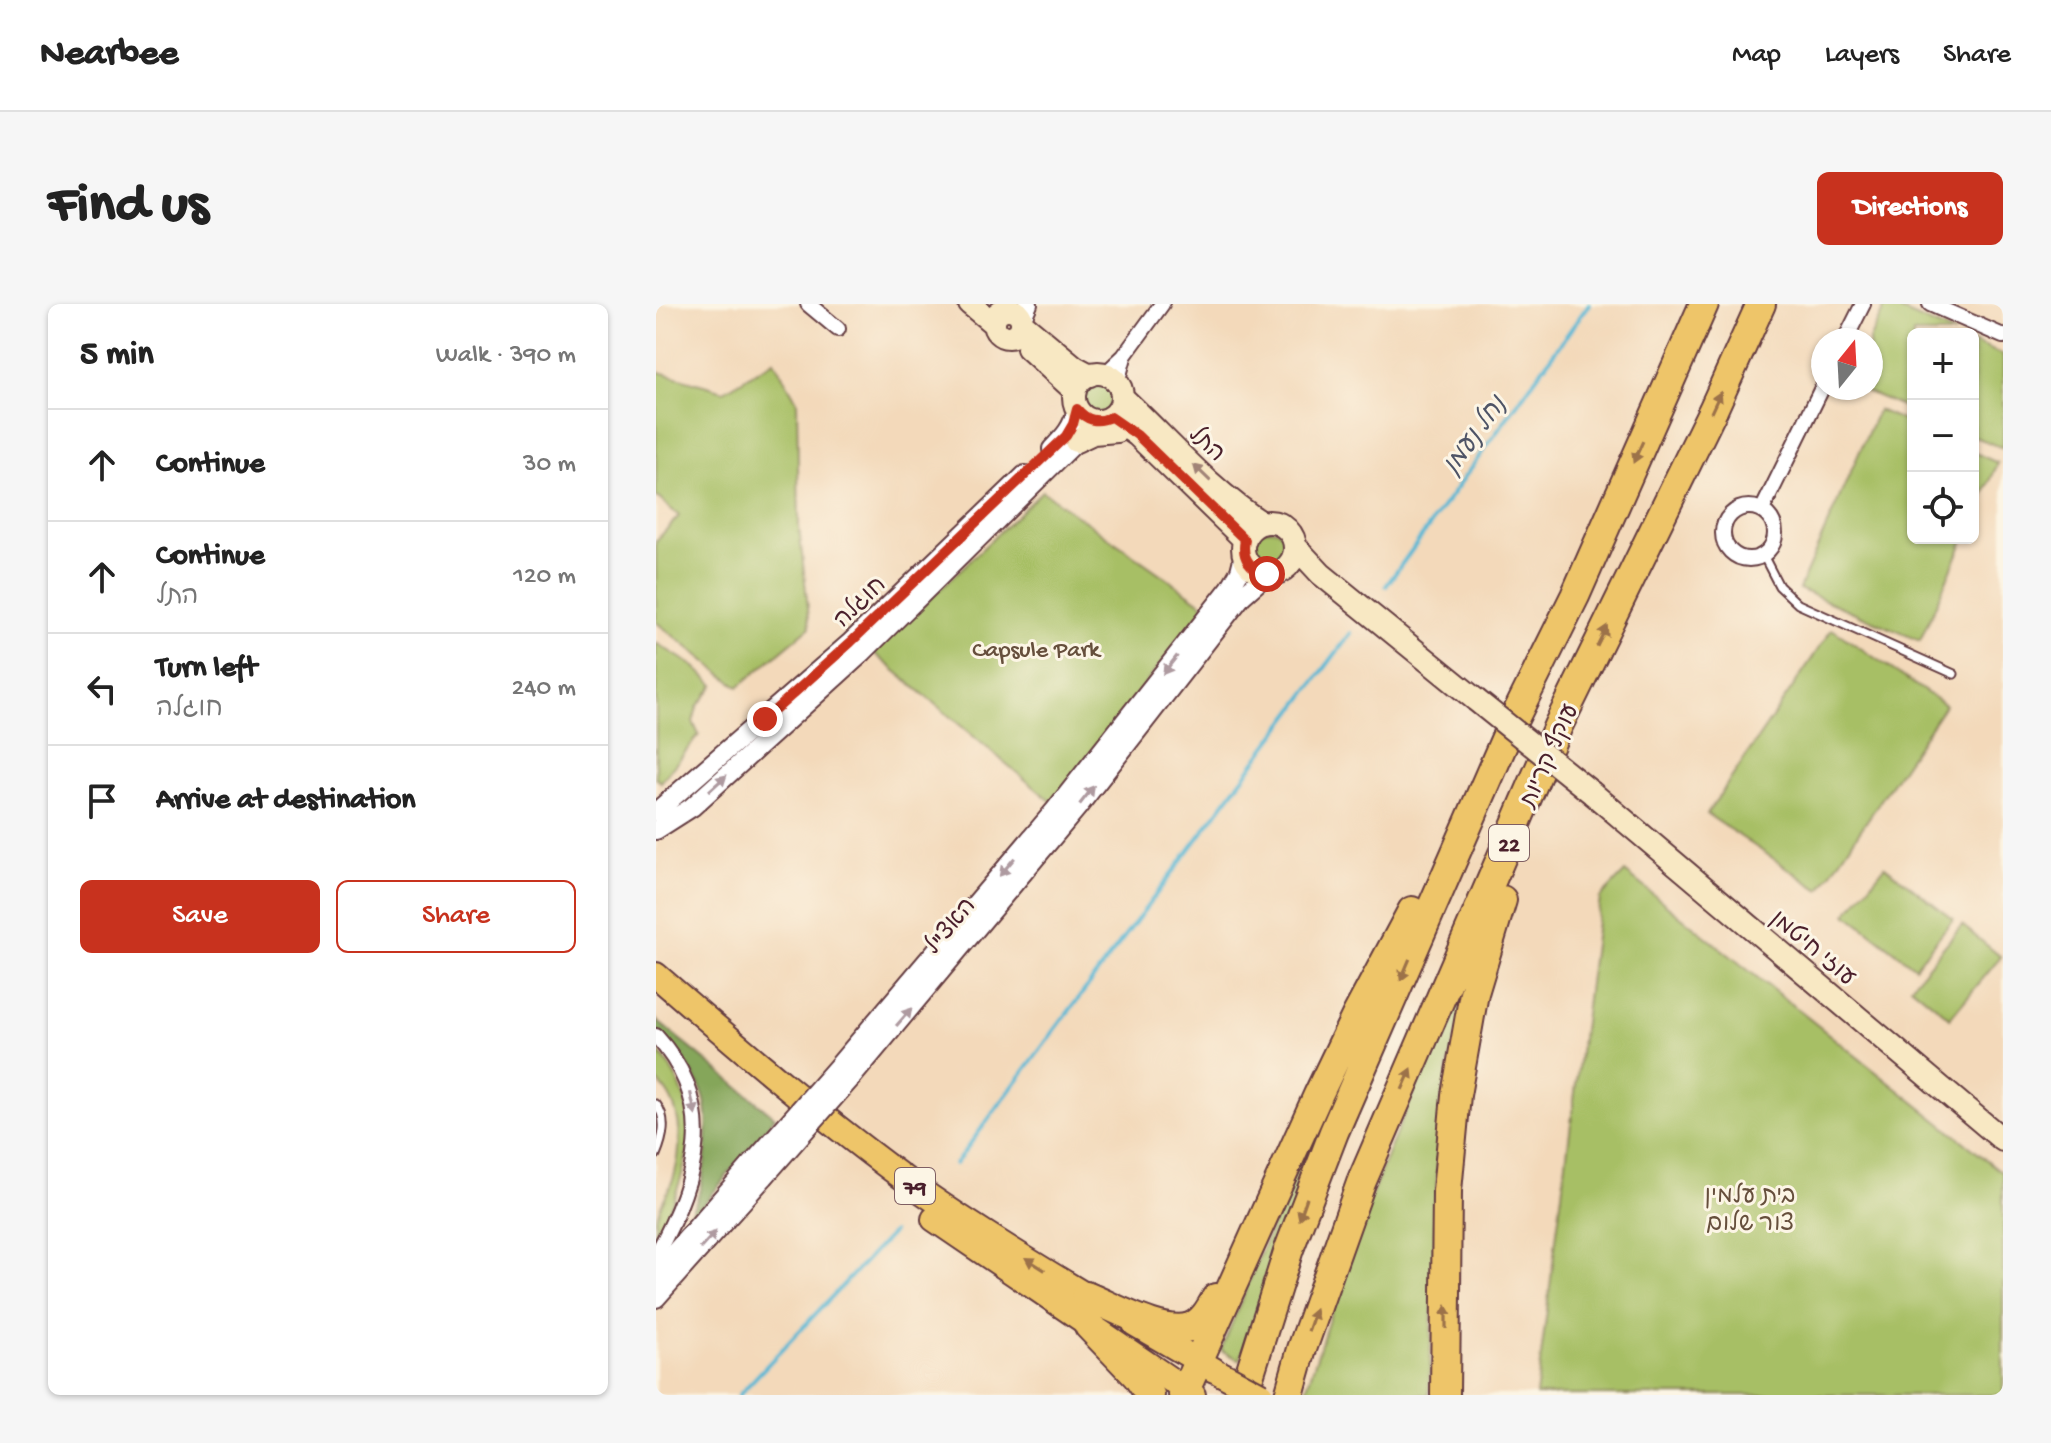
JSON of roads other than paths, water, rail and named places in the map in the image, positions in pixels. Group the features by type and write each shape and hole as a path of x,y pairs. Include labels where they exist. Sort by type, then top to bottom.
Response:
{"highway":[{"name":"עוקף קריות","path":"1243,1395 1308,1194 1514,719 1575,596 1704,304"},
{"name":"עוקף קריות","path":"1289,1395 1361,1183 1558,726 1706,425 1761,304"},
{"path":"1446,1392 1447,1191 1464,1037 1484,955 1503,897 1582,677"},
{"path":"1187,1393 1209,1368 1251,1244 1357,1014 1514,719"},
{"name":"79","path":"656,975 784,1086 958,1216 1086,1296 1261,1395"},
{"name":"79","path":"656,996 855,1160 956,1234 1187,1393"},
{"path":"1086,1296 1160,1326 1176,1329 1191,1326 1202,1320 1251,1244"},
{"path":"1089,1326 1137,1376 1150,1395"}],"main road":[{"name":"התל","path":"970,304 1011,315 1075,367 1244,547"},
{"name":"התל","path":"1099,396 1262,523"},
{"path":"1076,441 1107,430 1137,435"},
{"path":"1275,572 1293,559 1295,546 1292,534 1279,523 1262,523 1254,527 1244,547 1252,568 1275,572 1339,597 1381,623"},
{"path":"1295,546 1321,574 1381,623"},
{"name":"עוזי חיטמן","path":"1381,623 1592,793 2003,1140"}],"street":[{"path":"808,304 838,329"},
{"path":"1099,396 1162,304"},
{"path":"1851,328 1863,304"},
{"path":"1930,304 2003,336"},
{"name":"חוגלה","path":"656,830 692,807 863,652 1076,441 1099,396"},
{"name":"חוגלה","path":"656,812 851,642 1066,436 1099,396"},
{"path":"1762,510 1816,400"},
{"path":"1754,507 1769,516 1775,532 1770,549 1763,555 1738,557 1726,545 1723,537 1725,520 1737,509 1754,507"},
{"name":"האצ\"ל","path":"846,1070 1230,588 1240,571 1244,547"},
{"name":"האצ\"ל","path":"656,1298 757,1171 1077,808 1242,596 1275,572"},
{"path":"656,1036 677,1063 688,1085 697,1136 688,1190 656,1255"},
{"name":"האצ\"ל","path":"656,1274 757,1171"}],"lane":[{"path":"1763,555 1779,586 1798,604 1954,674"},
{"path":"656,1104 663,1115 664,1130 656,1155"}],"waterway":[{"name":"נחל נעמן","path":"1386,586 1589,304"},
{"path":"955,1164 1351,633"},
{"path":"739,1395 893,1232"}],"park label":[{"name":"Capsule Park","path":"1036,648"},
{"name":"בית עלמין צור שלום","path":"1750,1208"}]}
